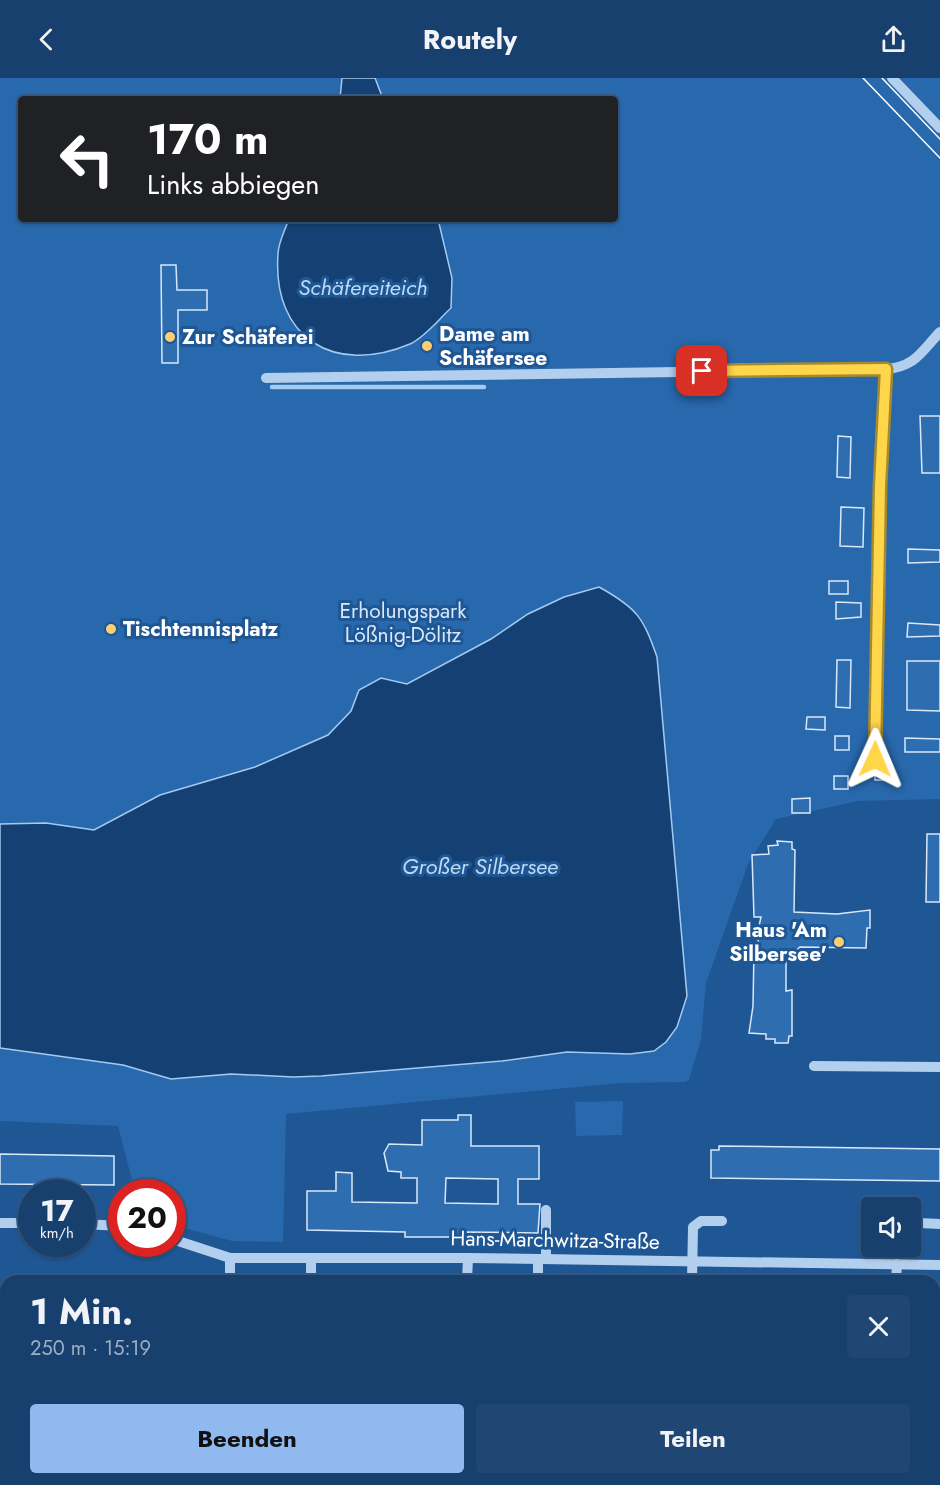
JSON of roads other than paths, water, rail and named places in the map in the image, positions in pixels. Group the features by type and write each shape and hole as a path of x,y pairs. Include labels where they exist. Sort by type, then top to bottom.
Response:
{"street":[{"path":"892,78 940,128"},
{"path":"266,378 903,368 916,359 940,332"},
{"path":"875,759 880,486 886,369"},
{"path":"814,1066 940,1067"},
{"path":"539,1275 546,1210"},
{"path":"692,1275 693,1227 701,1221 722,1221"},
{"path":"0,1222 18,1223"},
{"path":"921,1223 940,1224"},
{"name":"Hans-Marchwitza-Straße","path":"186,1244 230,1258 468,1258 940,1265"},
{"path":"230,1258 230,1275"},
{"path":"311,1258 311,1275"},
{"path":"467,1275 468,1258"},
{"path":"896,1275 897,1264"}],"water":[{"path":"342,78 375,78 382,96 340,96"},
{"name":"Schäfereiteich","path":"288,222 439,222 452,278 451,308 410,344 382,353 356,355 333,352 313,342 297,328 285,308 279,283 280,241"},
{"name":"Großer Silbersee","path":"599,587 622,601 637,615 643,623 657,657 687,996 677,1027 666,1042 654,1051 630,1054 567,1052 502,1061 321,1076 231,1074 171,1079 123,1065 0,1048 0,824 46,823 94,830 160,795 255,767 328,735 351,711 359,690 381,678 407,684 491,639 528,614 564,597"}],"waterway":[{"path":"272,387 484,387"}],"tram line":[{"path":"863,78 940,158"},
{"path":"882,78 940,139"}],"place":[{"name":"Zur Schäferei","path":"170,337"},
{"name":"Dame am Schäfersee","path":"427,346"},
{"name":"Tischtennisplatz","path":"111,629"},
{"name":"Haus 'Am Silbersee'","path":"839,942"}],"park label":[{"name":"Erholungspark Lößnig-Dölitz","path":"403,623"}]}
